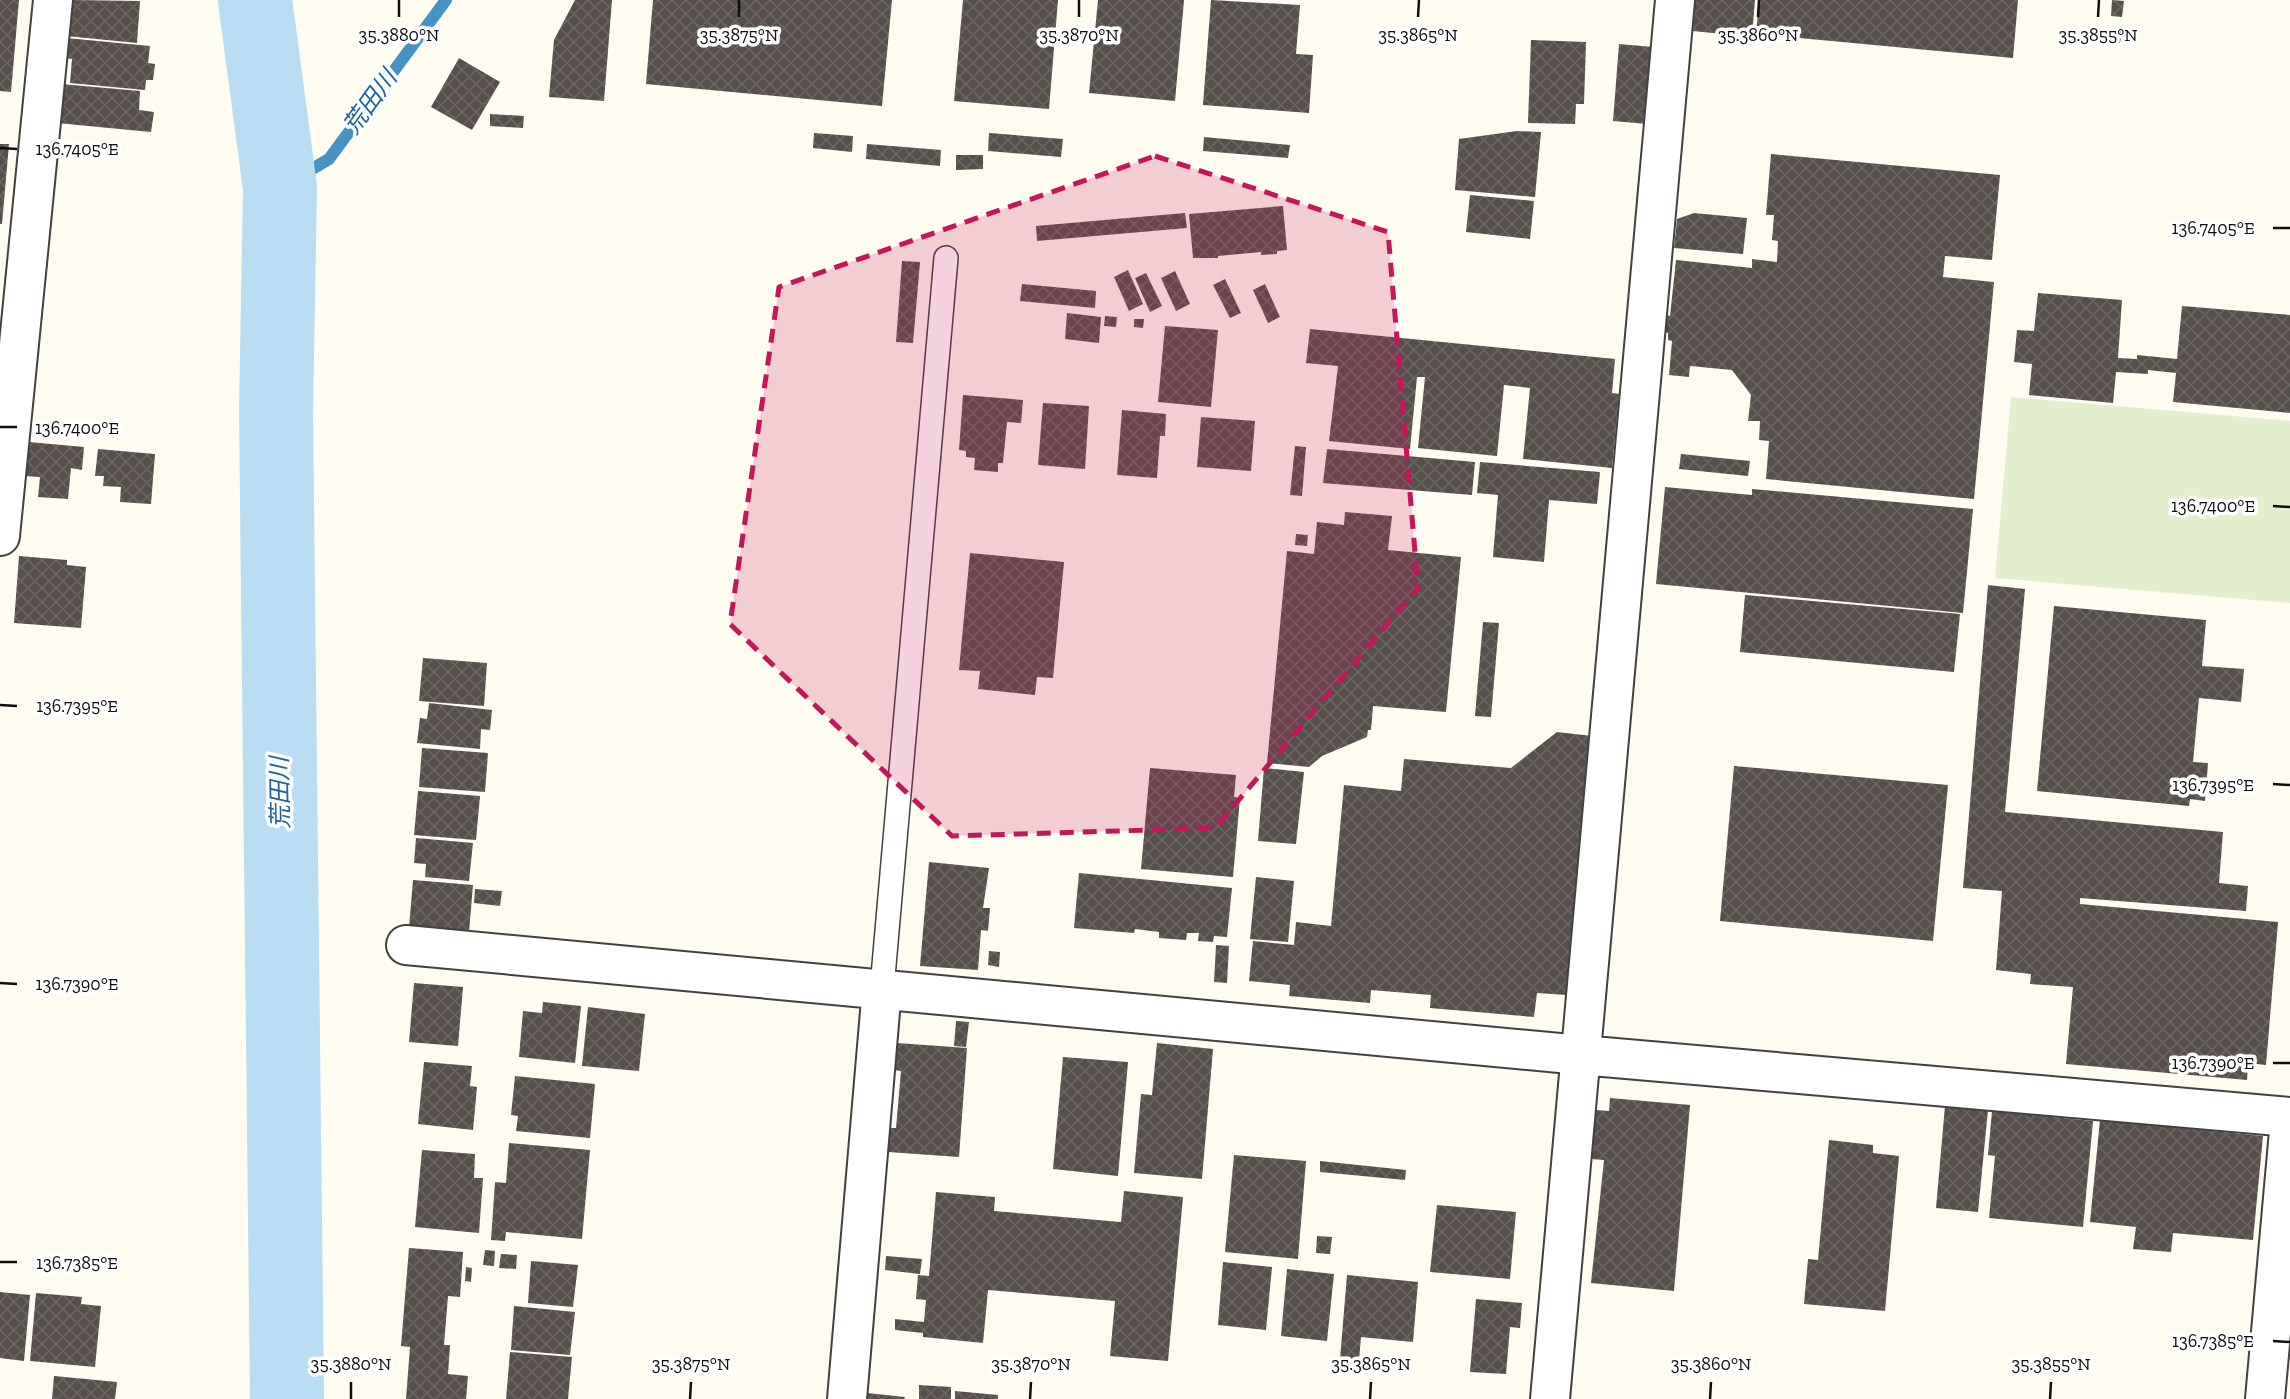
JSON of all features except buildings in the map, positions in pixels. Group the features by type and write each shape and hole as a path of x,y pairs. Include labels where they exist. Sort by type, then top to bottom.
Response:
{"street":[{"path":"1,520 53,0"},
{"path":"1550,1399 1675,0"},
{"path":"406,945 2290,1118 2265,1399"},
{"path":"847,1399 882,988"}],"lane":[{"path":"882,988 946,258"}],"highlighted area":[{"path":"1155,156 1388,232 1418,588 1215,828 952,836 730,624 779,287"}],"green space":[{"path":"2011,397 2290,421 2290,603 1995,578"}],"waterway":[{"name":"荒田川","path":"255,0 280,188 276,412 287,1399"},
{"name":"荒田川","path":"280,188 329,159 446,0"}]}
